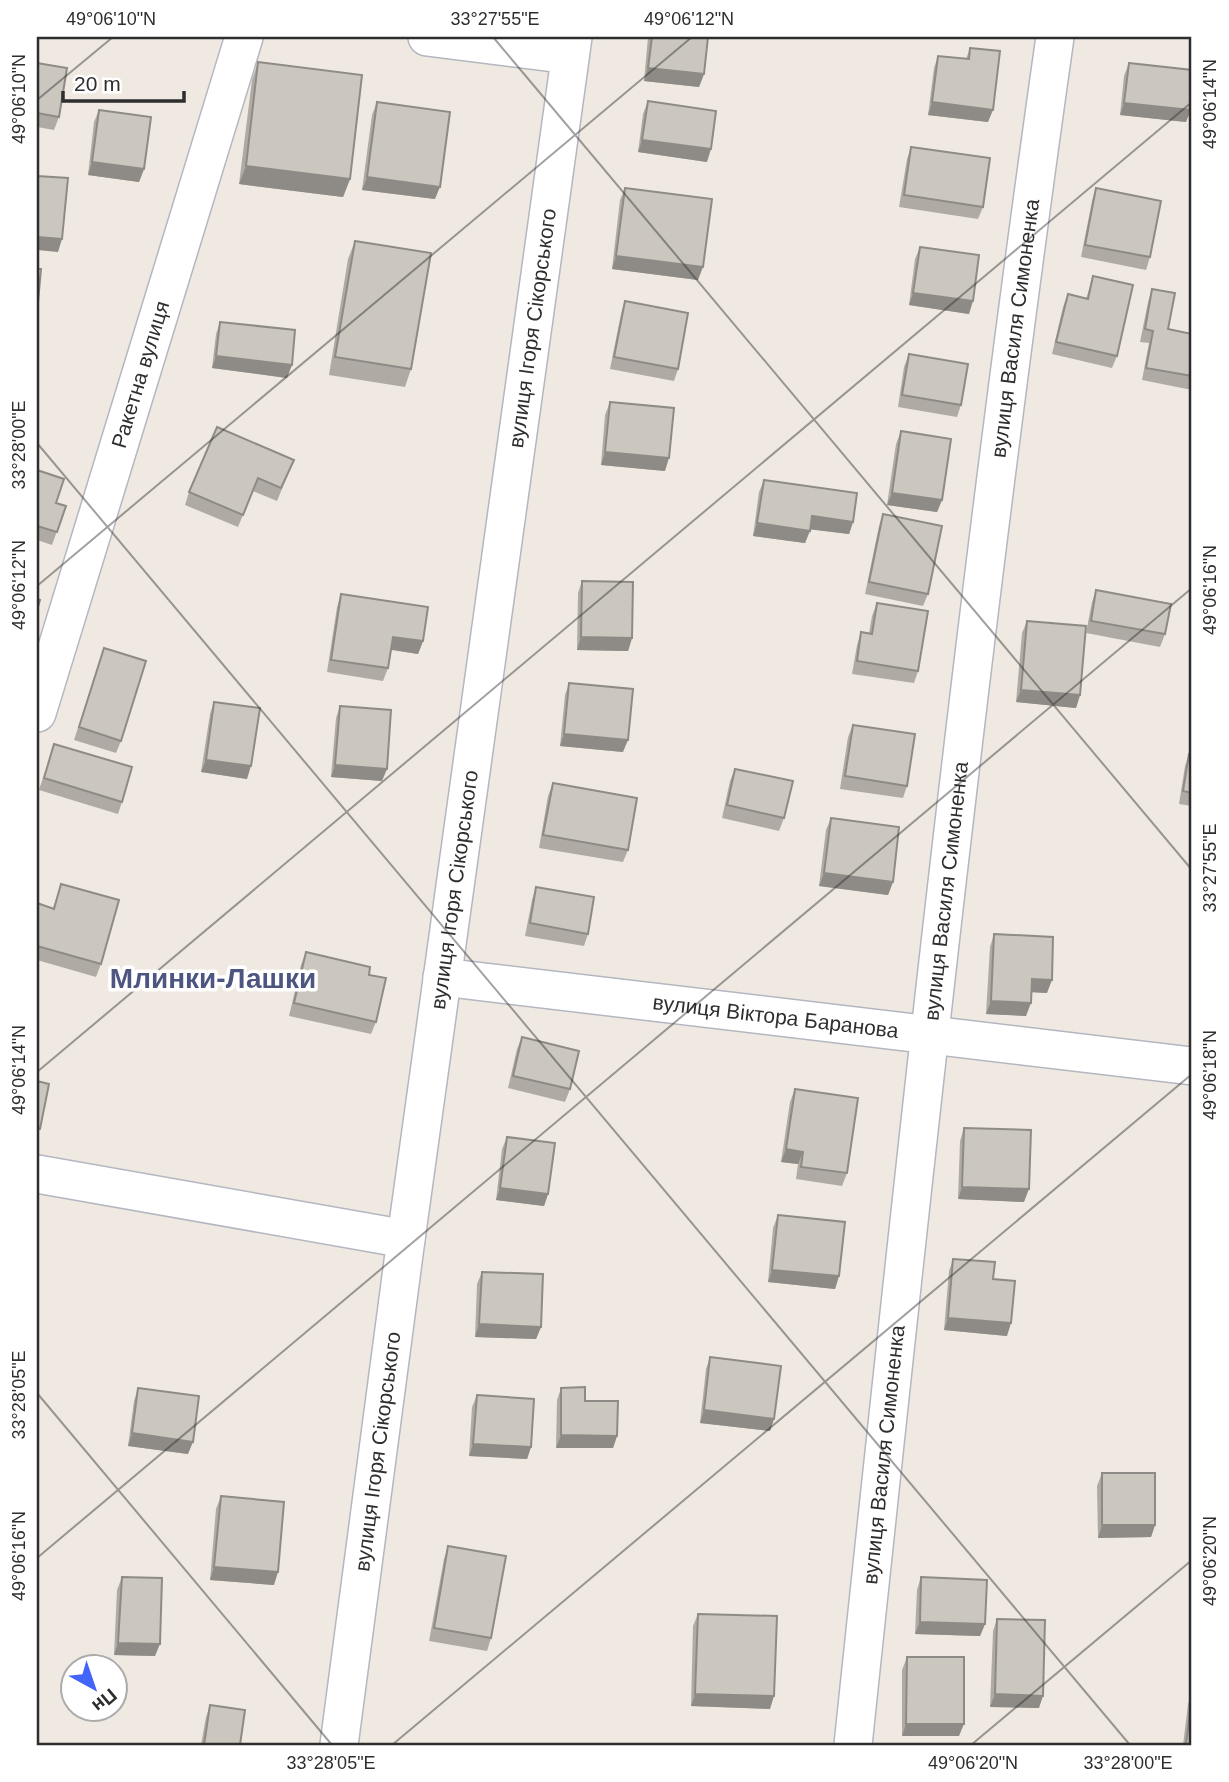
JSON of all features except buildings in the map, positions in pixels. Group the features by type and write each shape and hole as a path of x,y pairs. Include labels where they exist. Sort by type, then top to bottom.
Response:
{"street":[{"name":"Ракетна вулиця","path":"37,713 244,37"},
{"path":"427,37 571,46"},
{"name":"вулиця Василя Симоненка","path":"853,1745 928,1035 1014,321 1055,37"},
{"name":"вулиця Ігоря Сікорського","path":"339,1745 571,46"},
{"name":"вулиця Віктора Баранова","path":"442,977 1192,1066"},
{"path":"37,1174 406,1239"}],"district":[{"name":"Млинки-Лашки","path":"213,978"}]}
